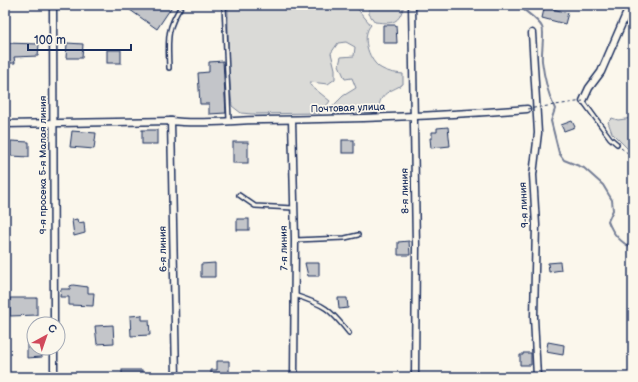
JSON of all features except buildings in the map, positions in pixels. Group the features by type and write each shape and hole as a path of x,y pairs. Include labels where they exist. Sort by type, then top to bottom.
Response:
{"street":[{"name":"9-я просека 5-я Малая линия","path":"53,5 52,124 54,316"},
{"name":"8-я линия","path":"412,5 415,377"},
{"path":"583,102 589,88 601,72 630,5"},
{"name":"9-я линия","path":"532,33 538,133 533,175 536,225 534,317 536,377"},
{"name":"Почтовая улица","path":"5,124 171,121 190,123 228,120 292,120 414,116 527,109"},
{"name":"7-я линия","path":"292,120 295,240 294,377"},
{"name":"6-я линия","path":"171,121 176,377"},
{"path":"54,356 54,377"}],"lane":[{"path":"169,68 168,35 172,20 182,5"},
{"path":"224,5 228,120"},
{"path":"583,102 610,138 617,144"},
{"path":"239,195 255,206 293,208"},
{"path":"295,240 345,238 358,235"},
{"path":"294,295 315,302 331,311 349,333"}],"path":[{"path":"527,109 583,102"},
{"path":"617,144 633,157"}],"shaded area":[{"path":"228,5 354,5 371,25 366,35 366,41 369,53 375,63 382,69 403,74 403,84 386,93 381,99 378,110 370,116 333,116 333,106 343,96 356,88 352,78 345,79 339,65 341,57 354,56 355,47 346,42 338,43 331,53 335,69 335,79 328,84 310,82 310,85 330,101 321,113 241,113 232,106 228,63"},
{"path":"369,5 404,5 400,16 397,19 391,23 386,23 375,22 369,14"},
{"path":"612,118 618,120 633,118 633,154 612,133 608,122"}],"waterway":[{"path":"519,5 537,21 543,30 542,61 550,97 555,109 551,121 559,153 564,160 584,168 603,185 612,200 613,210 608,221 610,226 618,238 633,249"}]}
